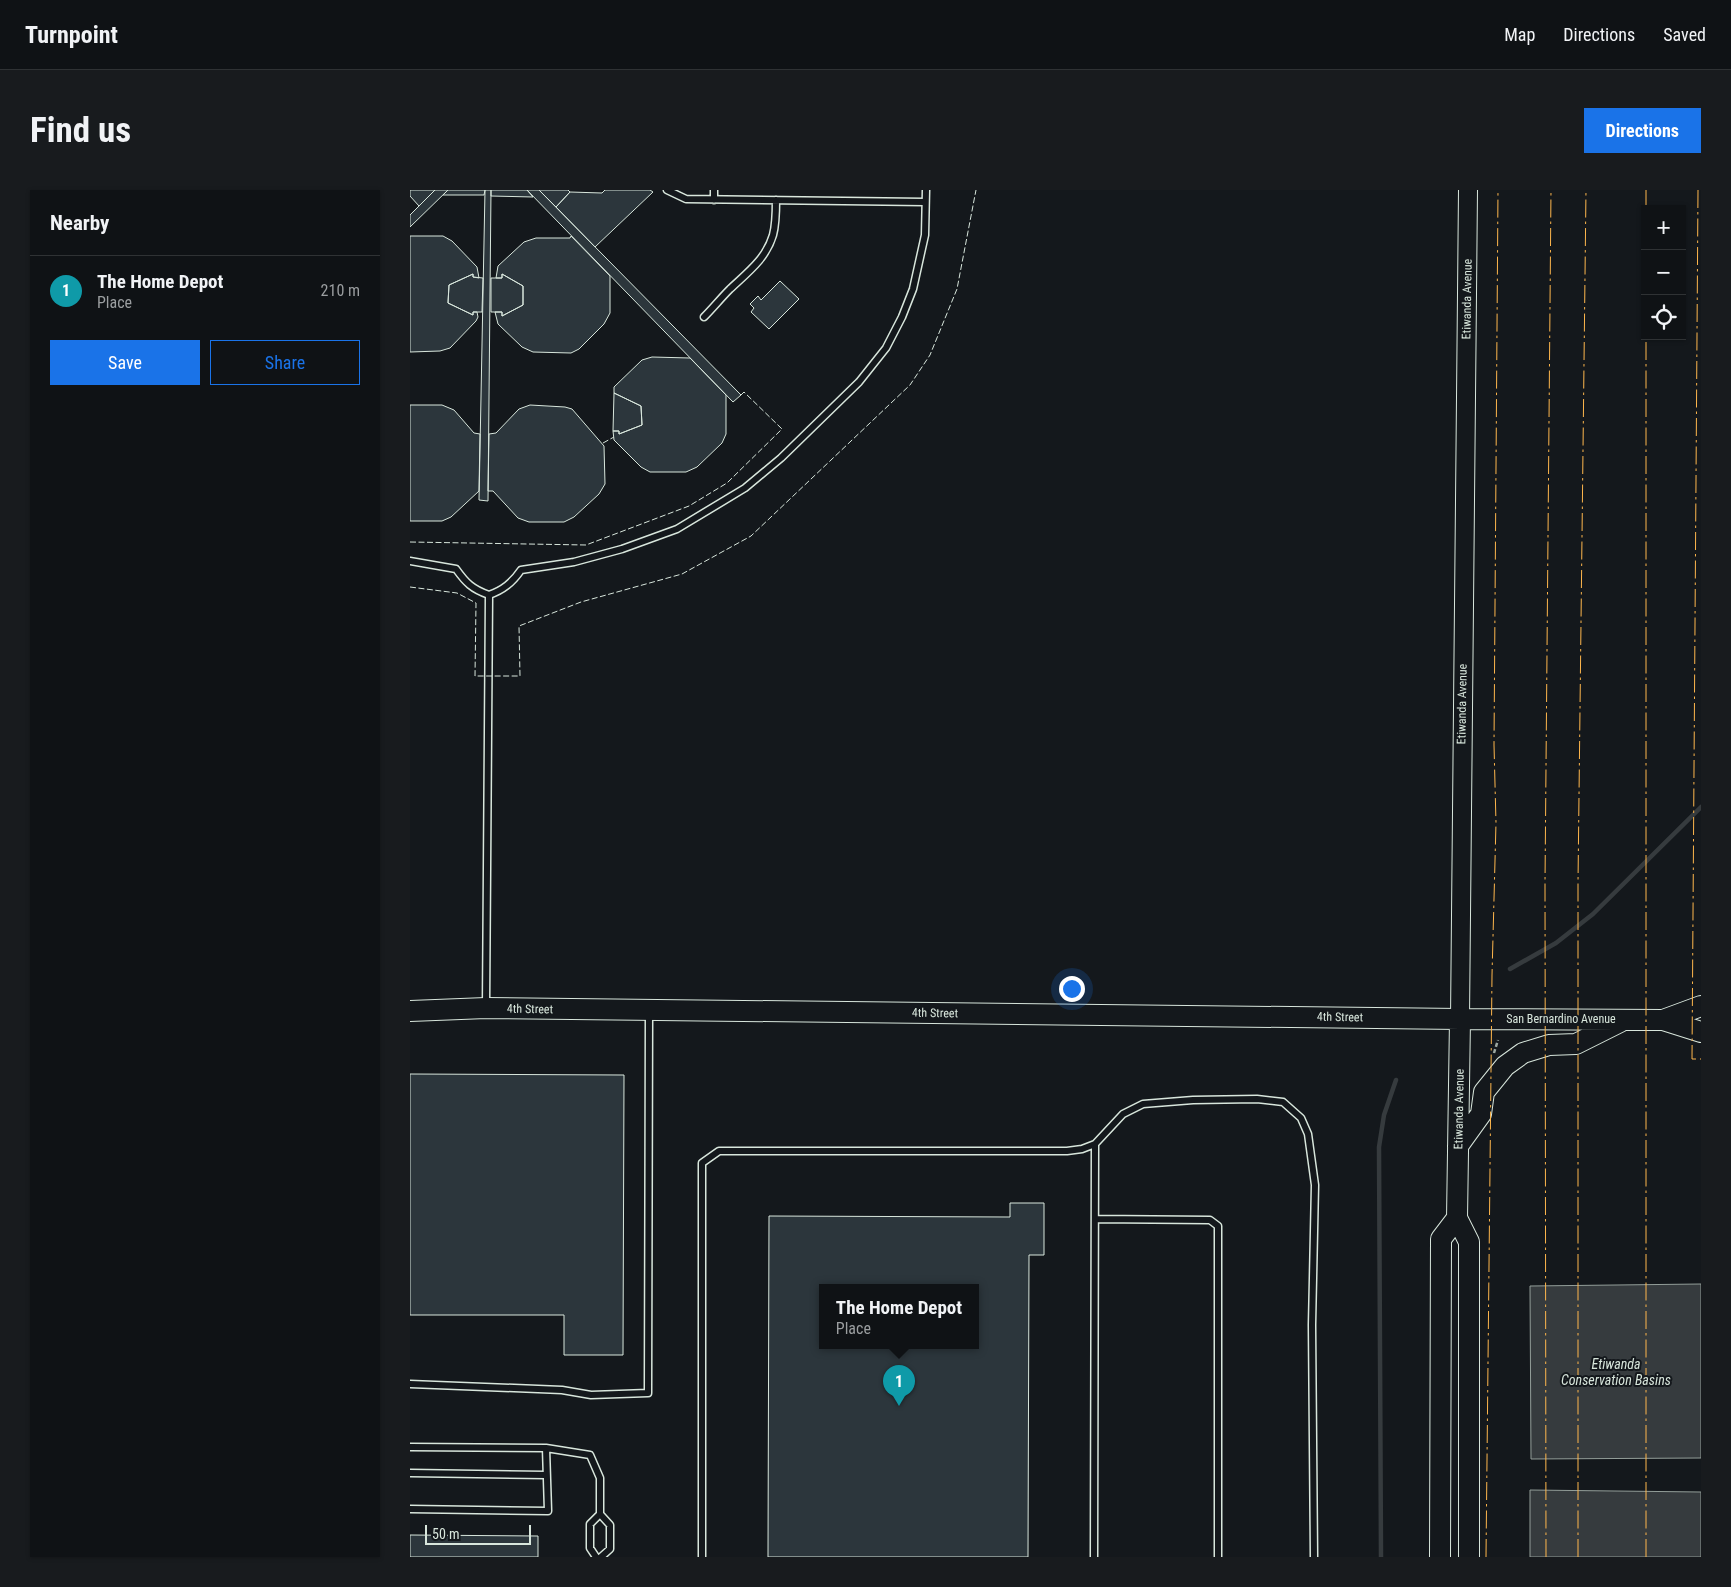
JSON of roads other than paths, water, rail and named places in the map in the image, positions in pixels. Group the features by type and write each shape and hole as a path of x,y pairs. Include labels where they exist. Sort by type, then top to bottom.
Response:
{"main road":[{"name":"Etiwanda Avenue","path":"1468,190 1457,1218 1469,1242 1469,1557"},
{"name":"San Bernardino Avenue","path":"1663,1020 1701,1006"},
{"name":"4th Street","path":"410,1011 486,1008 1460,1019"},
{"name":"San Bernardino Avenue","path":"1460,1019 1663,1020 1701,1032"},
{"path":"1458,1146 1481,1114 1484,1092 1505,1066 1514,1059 1523,1053 1549,1045 1576,1044 1626,1019"},
{"path":"1440,1557 1441,1238 1457,1218"}],"lane":[{"path":"667,190 676,192 686,199 925,202"},
{"path":"714,190 714,200"},
{"path":"410,561 456,569 463,580 474,590 489,595 501,590 514,580 521,570 574,562 622,550 677,529 745,488 781,458 859,382 886,348 914,289 925,234 926,190"},
{"path":"704,317 753,269 764,255 776,225 776,200"},
{"path":"486,1008 489,595"},
{"path":"410,1384 562,1390 591,1395 648,1393 649,1010"},
{"path":"702,1557 702,1162 719,1151 1066,1151 1082,1149 1095,1144 1123,1114 1143,1104 1193,1100 1283,1102 1301,1118 1308,1134 1315,1185 1312,1325 1314,1557"},
{"path":"1094,1557 1095,1144"},
{"path":"1095,1219 1210,1220 1218,1226 1218,1557"},
{"path":"410,1447 546,1448 590,1455 600,1478 600,1514 610,1525 610,1549 601,1557"},
{"path":"410,1509 548,1511 546,1448"},
{"path":"410,1474 546,1475"},
{"path":"596,1557 590,1548 590,1524 600,1514"}],"water":[{"name":"Etiwanda Conservation Basins","path":"1701,1284 1701,1458 1531,1459 1530,1286"},
{"path":"1530,1490 1701,1492 1701,1557 1530,1557"}],"waterway":[{"path":"1510,969 1556,943 1593,914 1701,807"},
{"path":"1381,1557 1379,1147 1384,1115 1396,1080"}],"place":[{"name":"The Home Depot","path":"899,1406"}]}
